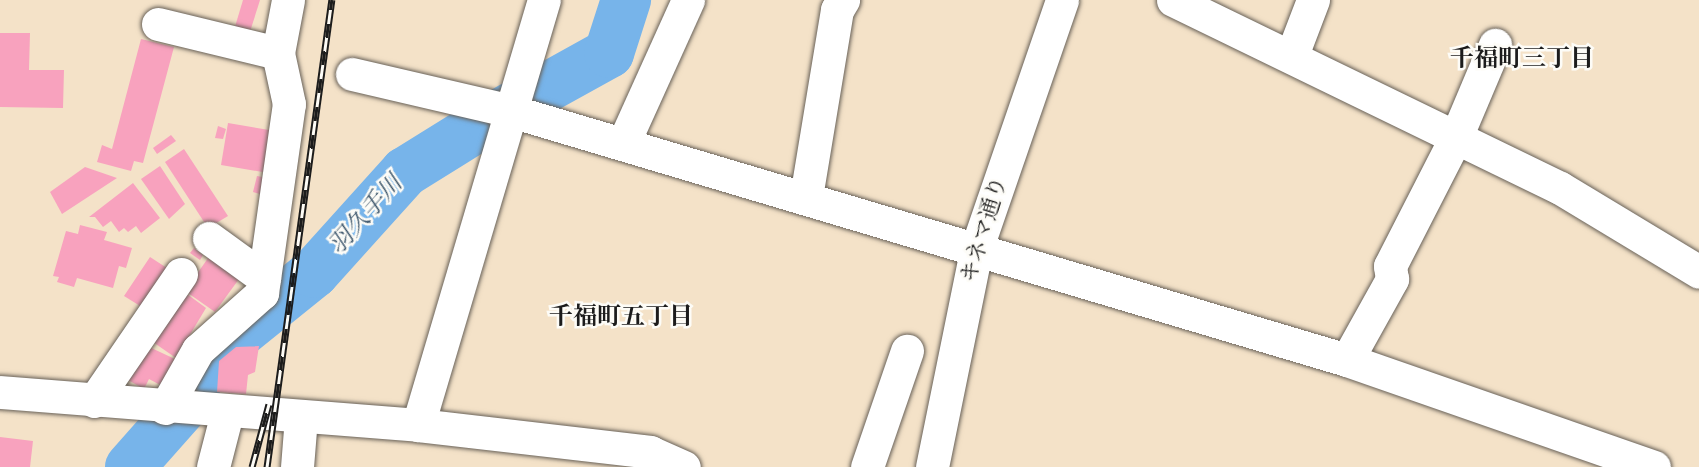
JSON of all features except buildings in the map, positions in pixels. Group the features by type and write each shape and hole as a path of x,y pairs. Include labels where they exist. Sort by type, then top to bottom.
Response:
{"street":[{"path":"165,408 198,350 262,293 289,104 278,53 288,0"},
{"path":"418,425 544,0"},
{"path":"623,144 688,0"},
{"path":"806,197 837,10 843,0"},
{"name":"キネマ通り","path":"932,467 976,250 1062,0"},
{"path":"1173,0 1457,135 1560,188 1699,272"},
{"path":"1292,55 1313,0"},
{"path":"158,24 278,53"},
{"path":"1347,360 1392,279 1390,266 1457,135 1496,45"},
{"path":"352,74 511,111 1347,360 1573,442 1654,467"},
{"path":"209,238 264,278"},
{"path":"94,401 181,274"},
{"path":"867,467 908,351"},
{"path":"0,392 227,413 418,425 650,452 684,467"},
{"path":"213,467 227,413"},
{"path":"297,467 301,417"}],"waterway":[{"name":"羽久手川","path":"130,467 191,398 205,361 314,273 405,172 490,119 609,53 626,0"}],"railway":[{"path":"267,467 332,0"},
{"path":"252,467 269,404"}],"district":[{"name":"千福町三丁目","path":"1522,61"},
{"name":"千福町五丁目","path":"621,319"}]}
